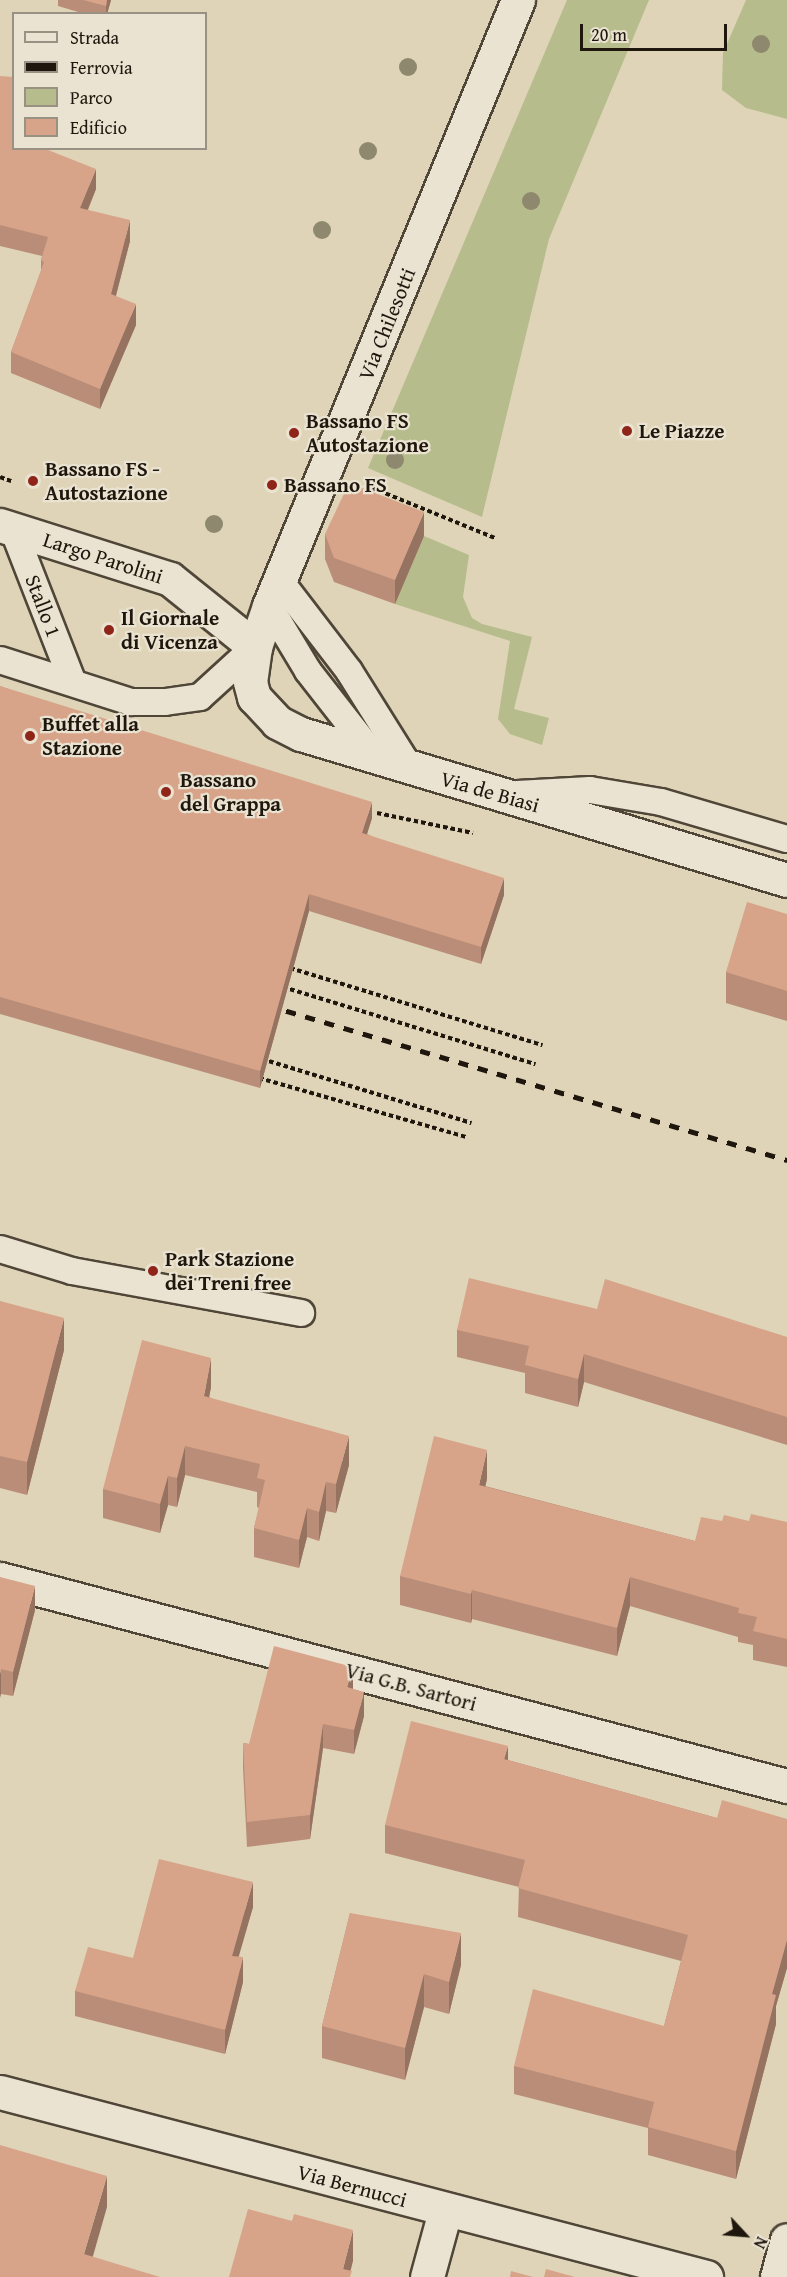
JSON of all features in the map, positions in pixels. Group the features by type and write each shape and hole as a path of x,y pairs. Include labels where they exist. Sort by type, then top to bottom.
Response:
{"street":[{"name":"Via Chilesotti","path":"255,647 518,0"},
{"name":"Largo Parolini","path":"7,527 170,579 255,647"},
{"name":"Via de Biasi","path":"255,647 250,682 254,697 277,722 301,734 372,753 411,770 787,880"},
{"name":"Via G.B. Sartori","path":"0,1579 787,1786"},
{"name":"Via Bernucci","path":"0,2092 445,2211 706,2277"},
{"path":"427,2277 445,2211"},
{"path":"777,2277 787,2240"}],"lane":[{"name":"Stallo 1","path":"7,527 73,683"},
{"path":"275,594 308,671 372,753"},
{"path":"275,594 349,671 411,770"},
{"path":"0,639 4,661 131,702 200,697 255,647"},
{"path":"502,795 590,790 661,802 787,839"},
{"path":"0,1249 72,1271 301,1312"}],"path":[{"path":"366,486 495,538"},
{"path":"282,966 542,1045"},
{"path":"273,984 535,1064"},
{"path":"258,1058 471,1123"},
{"path":"247,1074 466,1137"}],"green space":[{"path":"567,0 649,0 549,239 482,517 368,468"},
{"path":"746,0 787,0 787,119 746,108 722,90 723,53"},
{"path":"424,536 469,555 463,597 472,618 482,624 532,637 514,709 549,718 542,745 510,734 498,719 510,641 395,604"}],"building":[{"path":"83,0 107,0 106,6"},
{"path":"0,76 12,77 12,150 48,150 96,169 80,208 130,220 111,294 136,304 100,389 11,352 44,262 41,260 48,237 0,225"},
{"path":"349,483 424,512 395,580 334,558 325,534"},
{"path":"0,686 372,802 362,833 504,878 481,947 309,894 260,1071 0,997"},
{"path":"747,902 787,914 787,991 726,972"},
{"path":"469,1278 597,1309 605,1279 787,1337 787,1417 584,1354 578,1379 525,1365 529,1346 457,1330"},
{"path":"0,1301 64,1318 27,1462 0,1456"},
{"path":"142,1340 211,1358 204,1396 349,1436 336,1484 326,1482 319,1512 307,1508 299,1540 254,1528 265,1480 257,1478 260,1464 185,1446 177,1478 168,1476 160,1504 103,1489"},
{"path":"434,1436 487,1450 479,1485 695,1541 701,1517 722,1521 724,1515 749,1521 751,1514 787,1522 787,1639 753,1631 757,1617 738,1613 739,1608 630,1577 617,1628 472,1590 471,1594 400,1576"},
{"path":"0,1577 35,1586 13,1672 1,1669 0,1674"},
{"path":"274,1646 353,1667 347,1687 364,1692 354,1730 323,1724 310,1815 247,1822 243,1743 249,1744"},
{"path":"411,1721 508,1746 504,1759 717,1818 722,1800 787,1819 787,1940 772,1994 776,1995 736,2151 648,2127 654,2102 514,2066 533,1989 664,2026 688,1935 518,1888 525,1860 385,1825"},
{"path":"159,1859 253,1882 232,1956 243,1957 225,2030 75,1991 88,1947 133,1958"},
{"path":"350,1913 461,1933 449,1982 424,1974 405,2048 322,2026"},
{"path":"0,2145 107,2176 84,2254 160,2277 0,2277"},
{"path":"248,2209 292,2221 294,2214 353,2230 343,2269 352,2271 350,2277 229,2277"},
{"path":"546,2269 575,2277 544,2277"},
{"path":"511,2271 533,2277 510,2277"}],"railway":[{"path":"267,1005 787,1160"}],"place":[{"name":"Le Piazze","path":"627,431"},
{"name":"Bassano FS Autostazione","path":"294,433"},
{"name":"Bassano FS - Autostazione","path":"33,481"},
{"name":"Bassano FS","path":"272,485"},
{"name":"Il Giornale di Vicenza","path":"109,630"},
{"name":"Buffet alla Stazione","path":"30,736"},
{"name":"Bassano del Grappa","path":"166,792"},
{"name":"Park Stazione dei Treni free","path":"153,1271"}]}
